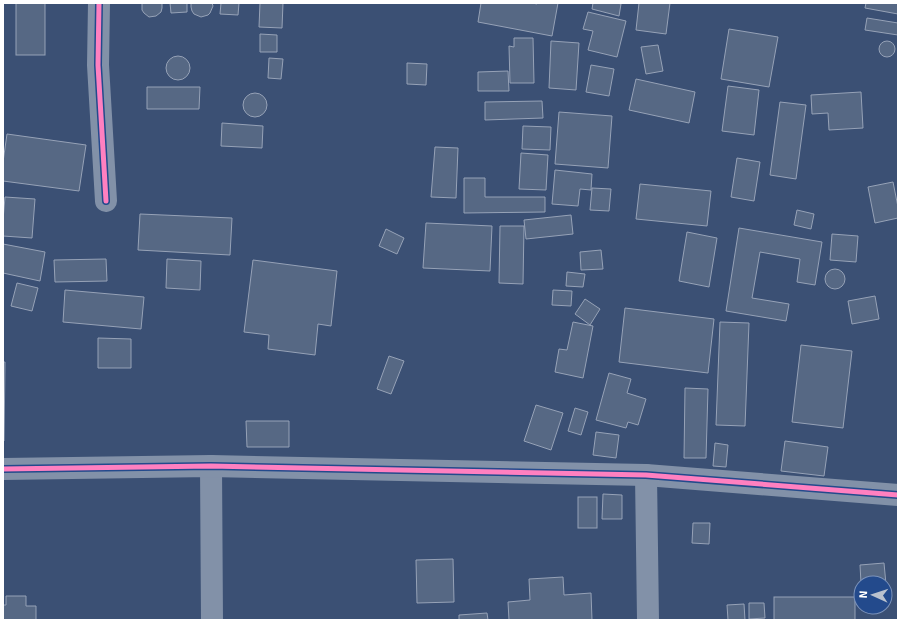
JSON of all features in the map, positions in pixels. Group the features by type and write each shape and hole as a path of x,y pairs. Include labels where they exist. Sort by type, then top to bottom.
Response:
{"street":[{"path":"99,3 98,65 106,201"},
{"path":"3,469 211,466 646,475 898,495"},
{"path":"211,466 212,620"},
{"path":"646,475 648,620"}],"building":[{"path":"16,3 45,3 45,55 16,55"},
{"path":"142,3 162,3 161,12 156,16 149,17 142,10"},
{"path":"170,3 187,3 187,12 171,13"},
{"path":"191,3 212,3 213,6 208,15 201,17 194,14"},
{"path":"221,3 239,3 238,15 220,14"},
{"path":"260,3 283,3 282,28 259,27"},
{"path":"481,3 558,3 552,36 478,22"},
{"path":"593,3 621,4 619,16 592,9"},
{"path":"639,3 670,3 666,34 636,30"},
{"path":"866,3 898,3 898,14 865,8"},
{"path":"588,12 626,21 617,57 588,50 593,31 583,29"},
{"path":"867,18 898,23 898,35 865,30"},
{"path":"729,29 778,37 769,87 721,79"},
{"path":"260,34 277,35 277,52 260,52"},
{"path":"514,38 533,38 534,83 510,83 509,46 514,47"},
{"path":"551,41 579,43 576,90 549,88"},
{"path":"887,41 893,43 895,49 893,55 887,57 881,55 879,49 881,43"},
{"path":"658,45 663,71 646,74 641,47"},
{"path":"178,56 183,57 189,63 189,73 183,79 178,80 173,79 167,73 166,68 167,63 173,57"},
{"path":"269,58 283,59 281,79 268,78"},
{"path":"407,63 427,64 426,85 407,84"},
{"path":"591,65 614,69 609,96 586,92"},
{"path":"508,71 509,91 478,91 478,72"},
{"path":"636,79 695,92 689,123 629,110"},
{"path":"728,86 759,90 754,135 722,131"},
{"path":"147,87 200,87 199,109 147,109"},
{"path":"861,92 863,128 829,130 828,113 812,114 811,95"},
{"path":"255,93 260,94 266,100 266,110 260,116 255,117 250,116 244,110 243,105 244,100 250,94"},
{"path":"542,101 543,118 485,120 485,102"},
{"path":"780,102 806,105 796,179 770,175"},
{"path":"559,112 612,116 608,168 555,164"},
{"path":"222,123 263,126 262,148 221,146"},
{"path":"523,126 551,127 550,150 522,149"},
{"path":"7,134 86,145 79,191 3,181 3,162"},
{"path":"435,147 458,148 456,198 431,197"},
{"path":"521,153 548,155 546,190 519,189"},
{"path":"737,158 760,162 754,201 731,197"},
{"path":"555,170 592,174 591,190 580,189 578,206 552,204"},
{"path":"464,178 485,178 485,197 545,197 545,212 464,213"},
{"path":"893,182 898,207 898,218 875,223 868,187"},
{"path":"640,184 711,191 707,226 636,219"},
{"path":"592,188 611,189 609,211 590,210"},
{"path":"5,197 35,199 32,238 3,236"},
{"path":"797,210 814,214 811,229 794,225"},
{"path":"140,214 232,218 230,255 138,250"},
{"path":"571,215 573,234 526,239 524,220"},
{"path":"426,223 492,226 490,271 423,268"},
{"path":"500,226 524,226 523,284 499,283"},
{"path":"739,228 822,242 815,285 797,282 800,259 760,252 752,298 789,304 786,321 726,311"},
{"path":"386,229 404,238 397,254 379,246"},
{"path":"687,232 717,238 709,287 679,281"},
{"path":"832,234 858,236 856,262 830,260"},
{"path":"3,244 45,252 40,281 3,273"},
{"path":"601,250 603,269 581,270 580,252"},
{"path":"106,259 107,281 55,282 54,260"},
{"path":"167,259 201,261 200,290 166,288"},
{"path":"253,260 337,271 331,326 318,324 315,355 268,349 269,335 244,332"},
{"path":"835,269 842,272 845,279 842,286 835,289 828,286 825,279 828,272"},
{"path":"567,272 585,274 583,287 566,286"},
{"path":"17,283 38,288 32,311 11,306"},
{"path":"65,290 144,297 141,329 63,322"},
{"path":"553,290 572,291 571,306 552,305"},
{"path":"875,296 879,319 852,324 848,301"},
{"path":"585,299 600,309 590,325 575,314"},
{"path":"625,308 714,319 708,373 619,362"},
{"path":"573,322 593,326 583,378 555,372 559,349 567,350"},
{"path":"720,322 749,323 745,426 716,425"},
{"path":"98,338 131,339 131,368 98,368"},
{"path":"801,345 852,351 843,428 792,422"},
{"path":"389,356 404,361 391,394 377,389"},
{"path":"3,362 5,362 4,441 3,441"},
{"path":"609,373 631,379 627,393 646,399 638,425 628,422 626,428 596,420"},
{"path":"685,388 708,389 706,458 684,458"},
{"path":"536,405 563,413 551,450 524,441"},
{"path":"575,408 588,412 581,435 568,431"},
{"path":"246,421 289,421 289,447 247,447"},
{"path":"596,432 619,435 616,458 593,455"},
{"path":"785,441 828,447 824,476 781,471"},
{"path":"715,443 728,445 726,467 713,466"},
{"path":"603,494 622,495 622,519 602,519"},
{"path":"578,497 597,497 597,528 578,528"},
{"path":"693,523 710,523 709,544 692,543"},
{"path":"453,559 454,602 417,603 416,560"},
{"path":"884,563 885,575 861,575 860,565"},
{"path":"563,577 564,595 591,593 592,620 509,620 508,602 530,600 529,579"},
{"path":"6,596 26,596 26,606 36,606 36,620 3,620 3,605 6,605"},
{"path":"774,597 853,597 853,615 855,615 855,620 774,620"},
{"path":"749,603 764,603 765,618 749,619"},
{"path":"744,604 745,620 728,620 727,605"},
{"path":"487,613 488,620 459,620 459,615"}],"cycle path":[{"path":"99,3 98,65 106,201"},
{"path":"3,469 211,466 646,475 898,495"}]}
